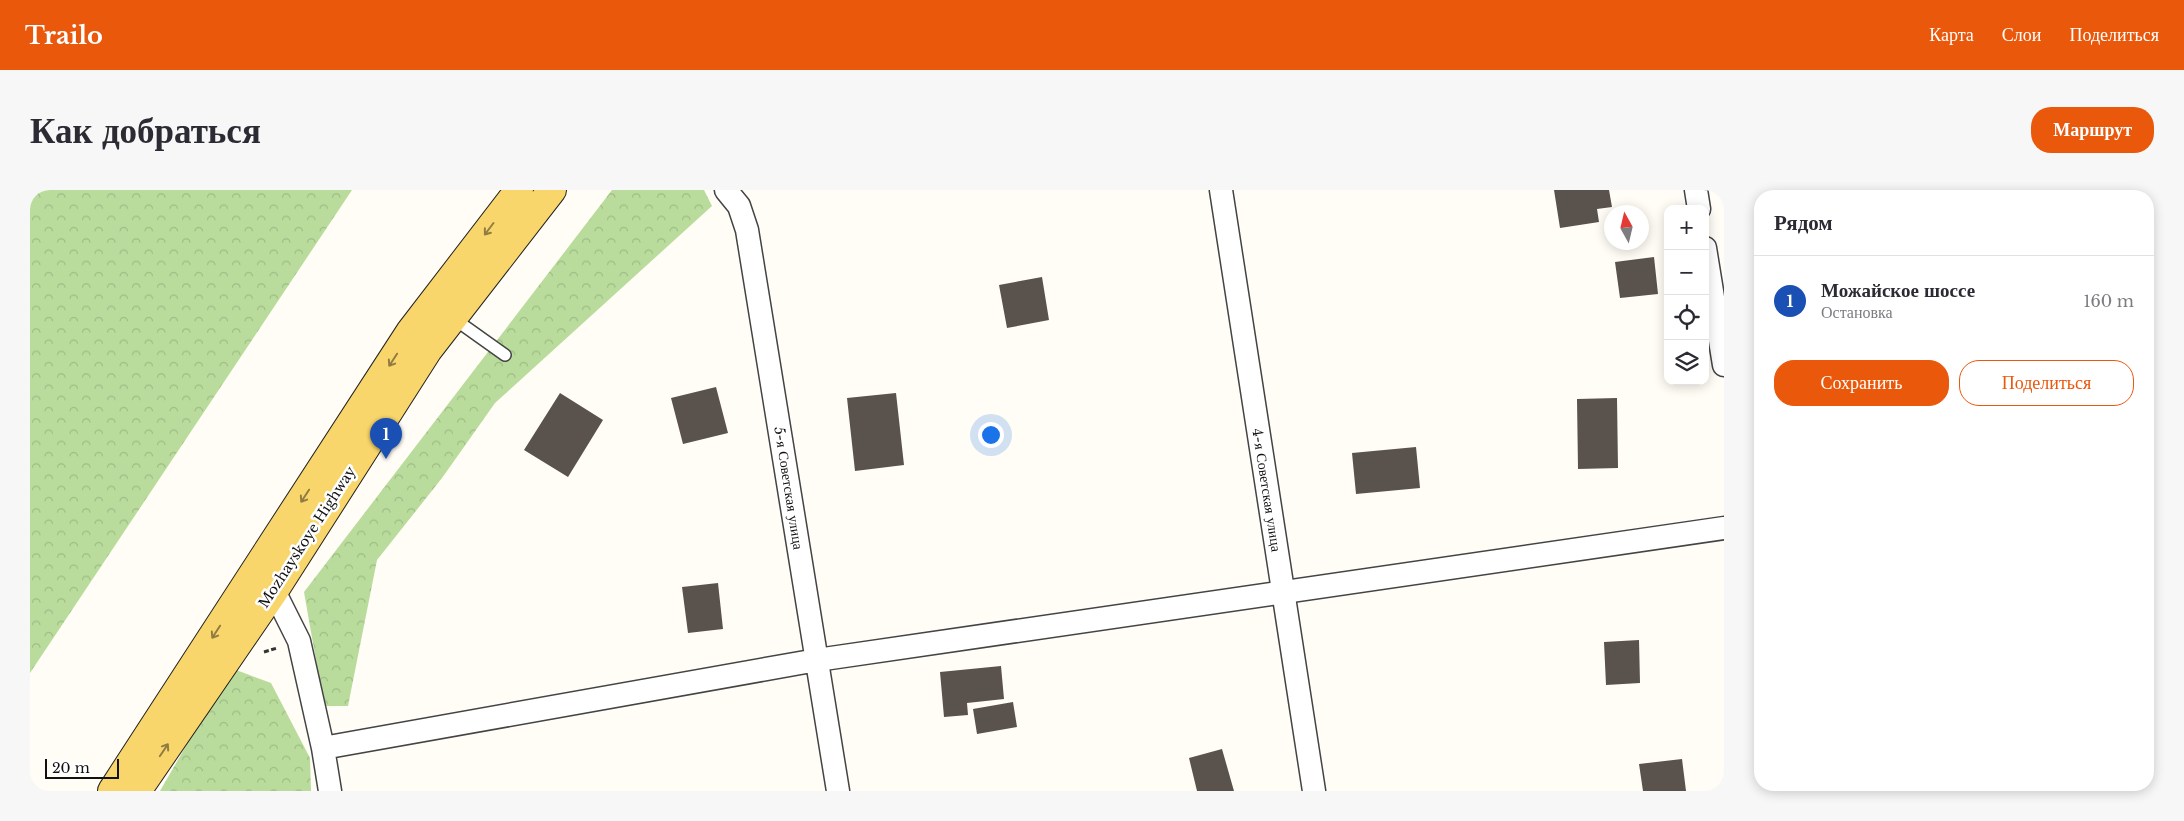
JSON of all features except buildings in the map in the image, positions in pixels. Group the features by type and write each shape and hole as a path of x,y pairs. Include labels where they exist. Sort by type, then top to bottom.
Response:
{"main road":[{"name":"Mozhayskoye Highway","path":"112,791 410,332 519,190"},
{"name":"Mozhayskoye Highway","path":"137,791 274,591 428,350 552,190"}],"street":[{"name":"5-я Советская улица","path":"726,190 739,206 747,230 838,791"},
{"name":"4-я Советская улица","path":"1220,190 1314,791"},
{"path":"1696,190 1698,205"},
{"path":"1705,250 1724,365"},
{"path":"323,748 818,660 1724,528"},
{"path":"274,591 299,641 323,748 330,791"}],"lane":[{"path":"453,318 505,355"}],"green space":[{"path":"30,190 352,190 30,673"},
{"path":"612,190 704,190 712,206 495,403 442,478 377,560 348,706 324,706 304,592"},
{"path":"231,668 271,683 310,758 311,791 160,791"}],"place":[{"name":"Можайское шоссе","path":"386,459"}]}
